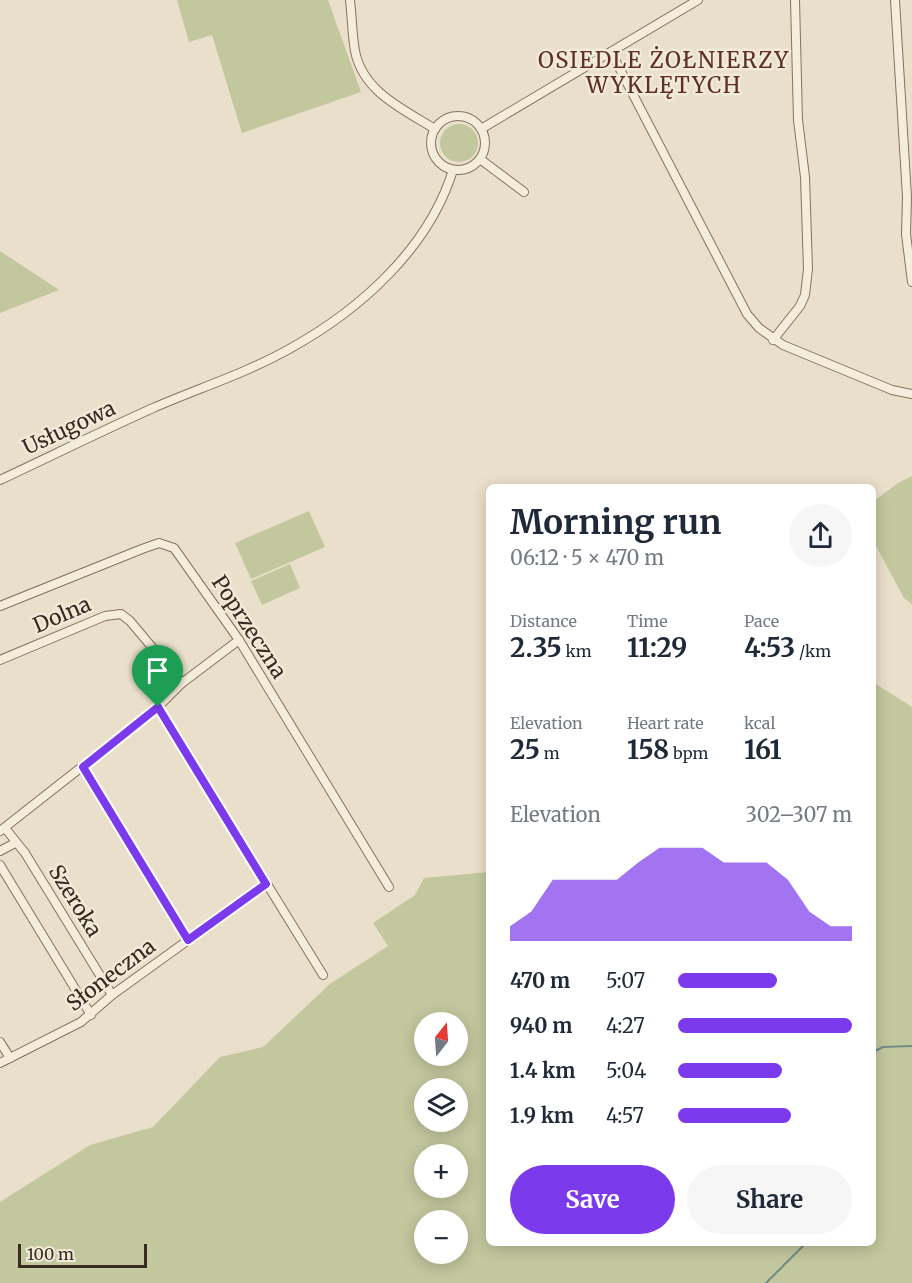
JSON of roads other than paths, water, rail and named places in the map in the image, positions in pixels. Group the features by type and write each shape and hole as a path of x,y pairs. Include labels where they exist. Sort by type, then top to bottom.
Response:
{"street":[{"path":"350,0 356,51 367,80 388,100 435,129"},
{"path":"481,129 698,0"},
{"path":"773,340 806,295 808,269 805,177 798,120 795,0"},
{"path":"895,0 907,197 906,234 912,282"},
{"path":"611,52 747,314 759,328 773,340 796,351 882,386 912,394"},
{"path":"455,116 468,117 481,129 485,137 485,150 480,159 468,169 453,170 443,166 434,156 431,143 435,129 443,120 455,116"},
{"path":"480,159 524,192"},
{"name":"Usługowa","path":"0,480 154,408 241,372 291,348 349,310 392,272 422,233 447,191 453,170"},
{"name":"Poprzeczna","path":"0,606 159,543 174,548 239,640 389,887"},
{"name":"Dolna","path":"0,660 105,616 121,614 130,621 182,683"},
{"path":"2,830 158,707 182,683 239,640"},
{"path":"158,707 323,975"},
{"path":"83,767 188,940"},
{"name":"Szeroka","path":"2,830 25,853 112,994"},
{"path":"0,851 15,843"},
{"path":"0,865 91,1015"},
{"name":"Słoneczna","path":"0,1063 81,1022 112,994 266,884"},
{"path":"0,1042 10,1058"}],"waterway":[{"path":"876,1050 883,1047 912,1046"},
{"path":"766,1283 803,1246"}],"district":[{"name":"OSIEDLE ŻOŁNIERZY WYKLĘTYCH","path":"664,72"}]}
